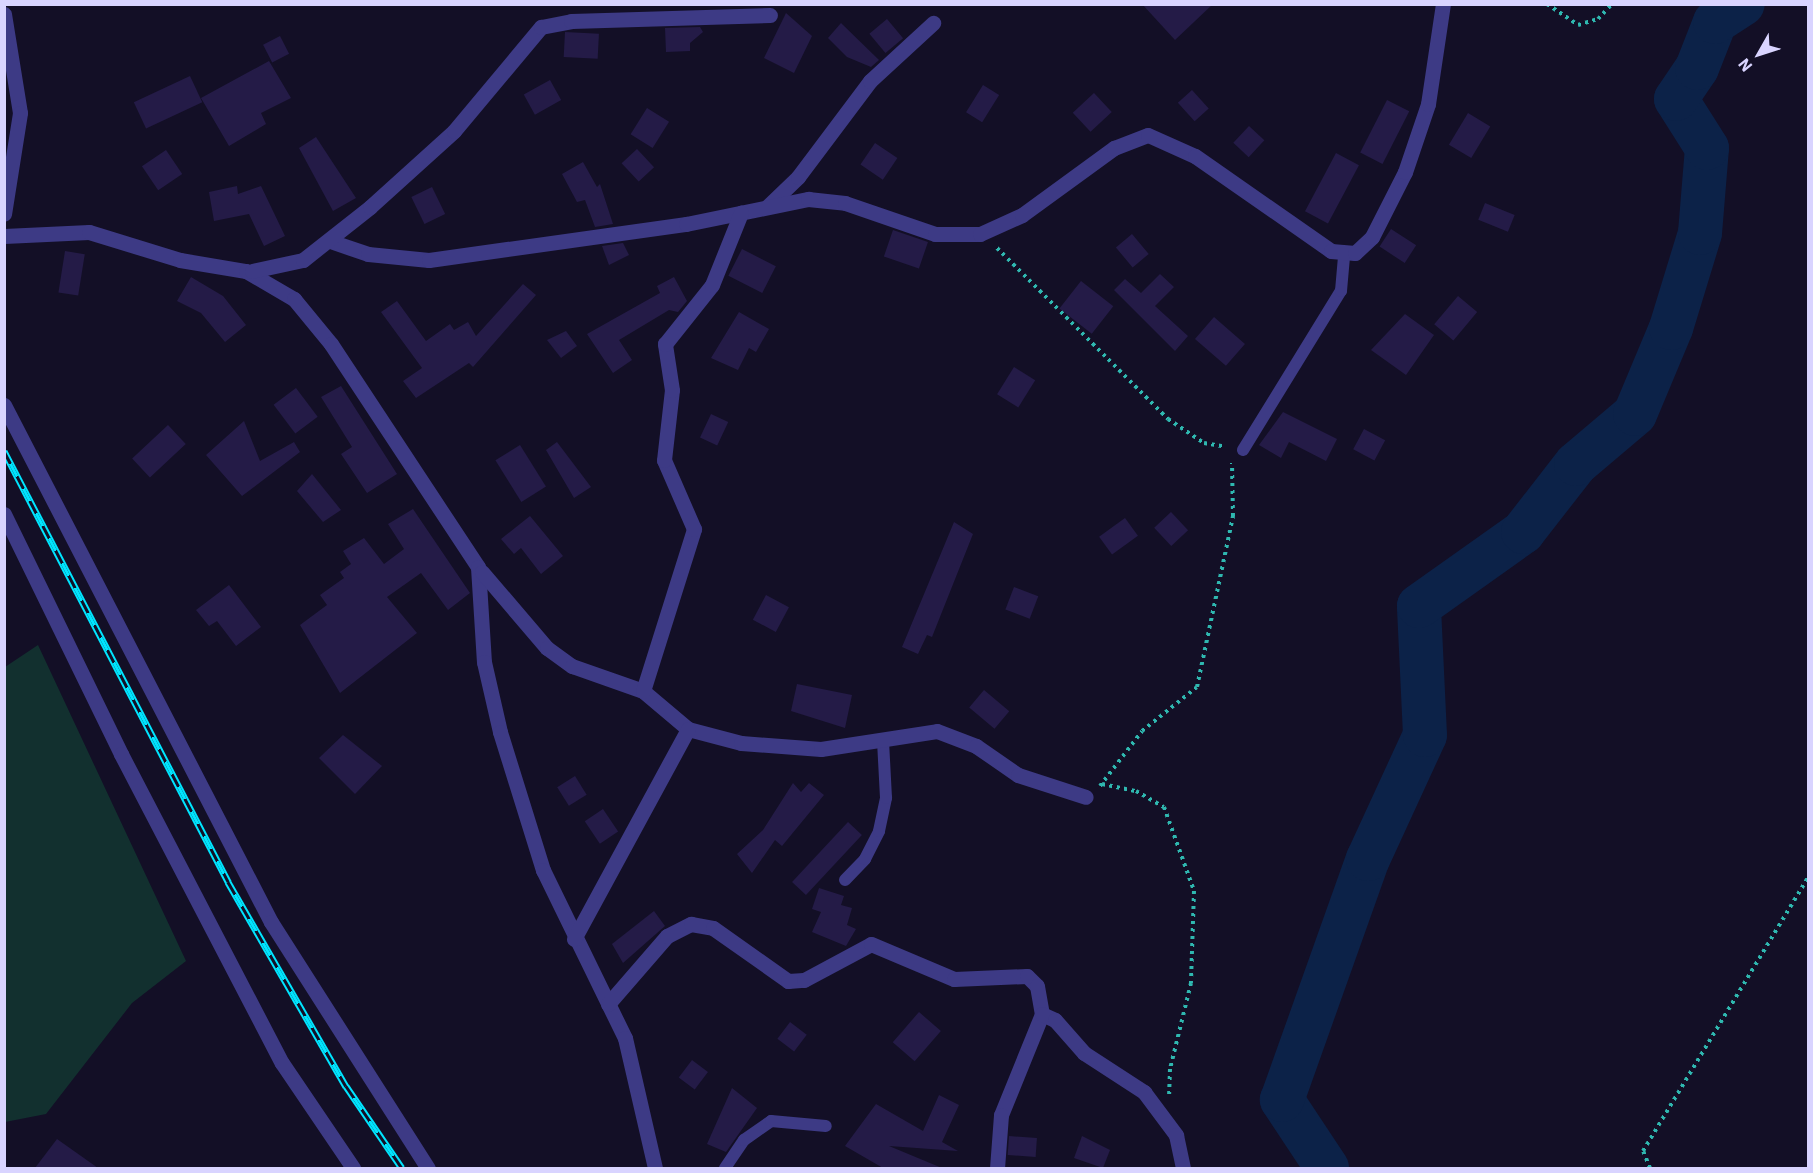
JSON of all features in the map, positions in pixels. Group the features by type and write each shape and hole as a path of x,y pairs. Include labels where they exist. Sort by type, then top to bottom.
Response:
{"street":[{"path":"330,241 368,254 429,260 741,213 768,206 826,199 935,234 980,234 1022,215 1114,148 1148,135 1195,156 1344,254 1368,243 1405,172 1428,104 1443,4"},
{"path":"4,14 20,113 4,214"},
{"path":"246,271 286,268 330,241 454,131 541,27 571,21 770,15"},
{"path":"768,206 798,177 870,81 933,23"},
{"path":"643,691 694,529 664,460 672,390 665,344 712,285 741,213"},
{"path":"4,236 89,232 180,260 246,271 273,282 314,321 478,567 555,654 598,678 643,691 688,729 741,743 821,750 937,731 976,746 1018,775 1086,797"},
{"path":"4,405 271,922 428,1168"},
{"path":"4,514 121,754 282,1063 353,1168"},
{"path":"478,567 490,696 533,841 574,939 625,1038 655,1168"},
{"path":"574,939 688,729"},
{"path":"608,1004 667,936 703,924 788,981 804,980 871,944 954,979 1027,976 1037,986 1042,1014 1001,1115 997,1168"},
{"path":"1042,1014 1055,1020 1084,1053 1144,1092 1168,1119 1183,1168"}],"lane":[{"path":"1243,450 1341,291 1344,254"},
{"path":"845,880 865,859 879,831 886,798 883,741"},
{"path":"724,1168 744,1140 771,1121 826,1126"}],"path":[{"path":"1546,4 1578,25 1598,20 1612,4"},
{"path":"980,234 1168,419 1204,443 1243,450 1231,465 1233,516 1197,687 1142,731 1102,784 1086,797"},
{"path":"1102,784 1136,791 1164,807 1194,891 1191,983 1170,1069 1168,1119"},
{"path":"1650,1168 1644,1151 1809,878"}],"green space":[{"path":"38,645 186,961 132,1003 46,1114 5,1122 5,667"}],"building":[{"path":"1142,4 1213,4 1175,40"},
{"path":"786,13 812,36 794,73 764,58"},
{"path":"887,19 903,38 885,53 869,34"},
{"path":"841,23 879,60 871,67 847,57 828,38"},
{"path":"700,27 703,32 690,43 690,51 666,52 665,28"},
{"path":"565,32 599,34 598,59 564,57"},
{"path":"280,36 289,54 272,62 263,45"},
{"path":"269,61 291,98 261,113 266,124 229,146 201,98"},
{"path":"190,76 202,102 146,128 134,102"},
{"path":"550,80 561,100 535,115 524,95"},
{"path":"983,85 999,95 982,122 966,112"},
{"path":"1192,90 1209,109 1195,121 1178,103"},
{"path":"1094,93 1112,112 1091,132 1073,113"},
{"path":"1387,100 1409,111 1382,164 1360,153"},
{"path":"647,108 669,122 653,148 631,134"},
{"path":"1468,113 1490,126 1471,158 1449,145"},
{"path":"1249,126 1264,140 1249,157 1233,143"},
{"path":"316,137 356,198 333,211 299,148"},
{"path":"875,143 897,158 883,180 860,165"},
{"path":"637,149 654,167 639,182 622,163"},
{"path":"166,150 182,174 158,190 142,166"},
{"path":"1336,153 1359,165 1328,223 1305,211"},
{"path":"583,162 597,187 600,184 613,224 595,227 585,200 577,202 562,174"},
{"path":"237,186 238,194 261,186 285,236 264,246 249,214 214,221 209,192"},
{"path":"432,187 445,214 424,224 411,197"},
{"path":"1485,203 1515,215 1508,232 1478,220"},
{"path":"1391,229 1416,245 1405,263 1380,247"},
{"path":"893,230 928,242 919,269 884,256"},
{"path":"1132,234 1149,254 1133,267 1116,247"},
{"path":"623,243 629,255 609,265 602,246"},
{"path":"742,249 776,266 762,293 728,276"},
{"path":"65,251 85,254 78,296 58,292"},
{"path":"1160,274 1174,287 1155,306 1188,336 1175,351 1114,290 1125,279 1141,293"},
{"path":"191,277 223,296 246,325 225,342 201,313 177,301"},
{"path":"674,277 687,301 678,312 669,310 619,340 632,360 613,373 587,334 660,293 657,286"},
{"path":"1081,281 1113,306 1092,334 1059,309"},
{"path":"523,284 536,295 473,367 469,363 416,398 403,381 422,368 381,312 397,301 426,341 450,324 454,330 468,322 476,336"},
{"path":"1458,296 1477,312 1453,340 1434,324"},
{"path":"739,312 769,329 756,352 749,348 738,370 711,358"},
{"path":"1405,314 1434,335 1406,375 1371,350"},
{"path":"1214,317 1245,344 1226,366 1195,339"},
{"path":"566,331 577,346 561,358 547,340"},
{"path":"1014,367 1035,380 1018,407 997,394"},
{"path":"341,386 397,474 367,493 341,454 352,447 321,397"},
{"path":"296,388 318,417 295,434 274,405"},
{"path":"1283,412 1337,439 1326,461 1289,442 1281,458 1259,445"},
{"path":"711,414 728,422 717,446 700,438"},
{"path":"244,421 260,461 294,442 300,452 242,496 206,455"},
{"path":"168,425 186,444 150,477 132,458"},
{"path":"1364,429 1385,440 1374,461 1353,449"},
{"path":"557,442 591,487 574,498 546,450"},
{"path":"520,445 546,487 521,502 495,460"},
{"path":"312,474 341,510 323,522 297,491"},
{"path":"413,509 470,593 448,610 421,573 387,597 417,633 340,693 300,625 327,605 320,595 344,578 340,572 351,564 343,551 364,538 384,564 404,549 388,524"},
{"path":"1171,512 1188,530 1171,546 1154,528"},
{"path":"530,516 563,556 541,574 521,548 514,554 501,539"},
{"path":"1125,518 1138,536 1112,555 1099,537"},
{"path":"954,522 973,534 932,637 927,635 918,654 902,647"},
{"path":"229,585 261,627 236,646 217,621 209,626 196,610"},
{"path":"1014,587 1038,596 1030,619 1005,609"},
{"path":"766,595 789,607 776,632 753,620"},
{"path":"797,684 852,695 845,728 791,711"},
{"path":"984,690 1009,711 994,729 969,708"},
{"path":"343,735 382,766 355,794 319,758"},
{"path":"575,776 587,795 569,806 557,787"},
{"path":"793,783 801,792 809,783 824,795 782,846 775,840 752,873 737,854 763,830"},
{"path":"603,809 618,831 600,844 585,821"},
{"path":"848,822 862,835 806,895 792,882"},
{"path":"819,888 844,896 841,905 852,908 847,925 856,929 846,946 812,932 821,912 812,909"},
{"path":"654,911 665,926 623,963 612,944"},
{"path":"919,1012 941,1031 915,1061 893,1042"},
{"path":"790,1022 807,1035 794,1051 777,1039"},
{"path":"692,1060 708,1072 695,1090 679,1078"},
{"path":"732,1088 757,1108 726,1152 707,1144"},
{"path":"939,1095 959,1105 942,1142 958,1151 889,1146 942,1168 883,1168 845,1146 876,1104 923,1131"},
{"path":"1009,1136 1037,1138 1036,1157 1008,1155"},
{"path":"1082,1136 1110,1150 1103,1168 1074,1158"},
{"path":"57,1139 98,1168 35,1168"}],"waterway":[{"path":"1327,1168 1282,1100 1368,859 1425,735 1419,606 1523,532 1576,464 1635,414 1671,328 1700,233 1707,148 1676,99 1697,68 1715,22 1743,4"}],"railway":[{"path":"4,451 228,882 346,1086 402,1168"}]}
